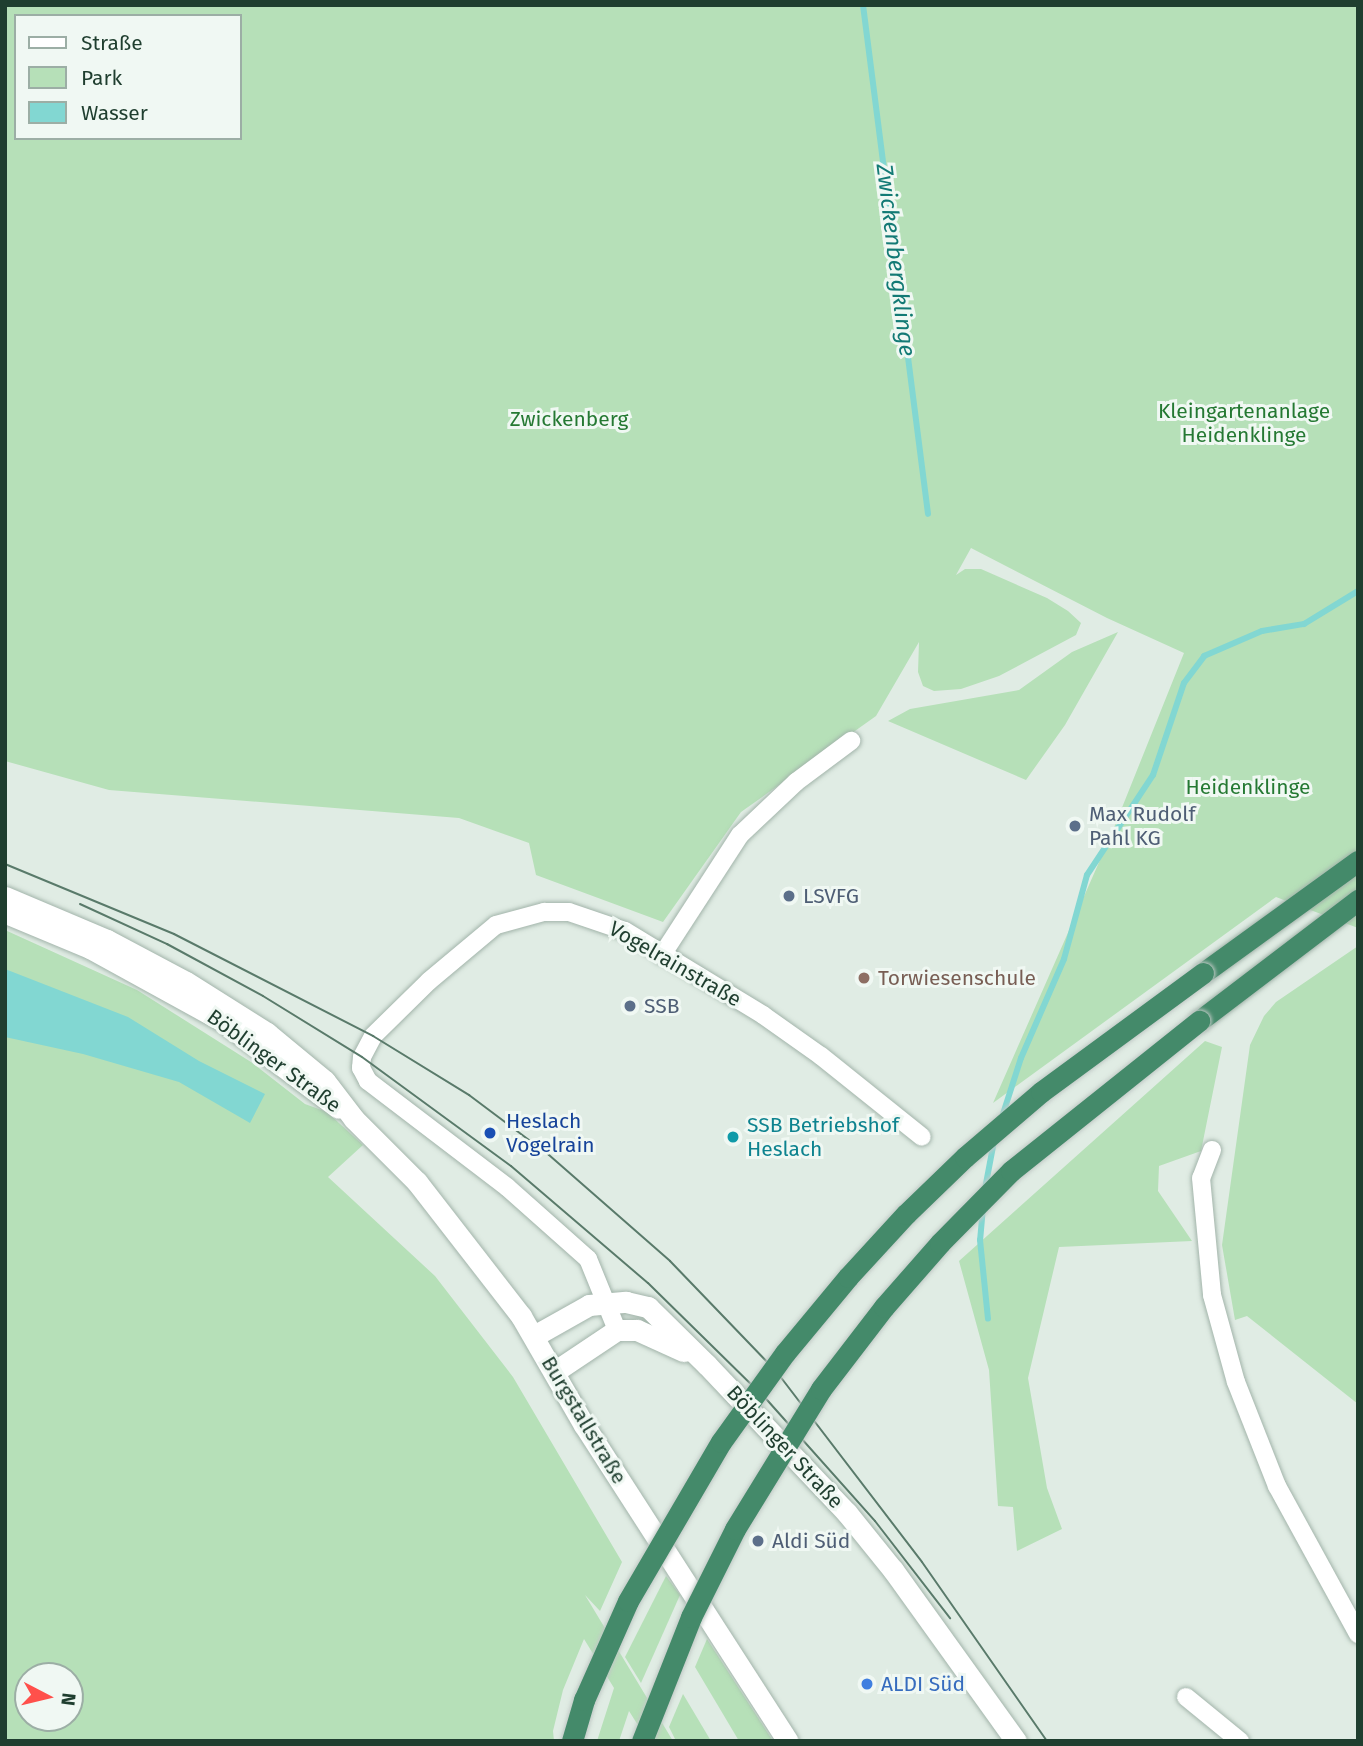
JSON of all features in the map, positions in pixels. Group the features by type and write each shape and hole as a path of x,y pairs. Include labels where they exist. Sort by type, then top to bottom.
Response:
{"highway":[{"path":"572,1741 584,1700 628,1601 721,1442 785,1353 872,1250 965,1157 1041,1092 1358,861"},
{"path":"642,1741 691,1617 735,1529 821,1389 884,1307 949,1234 1011,1171 1199,1021 1358,900"}],"main road":[{"name":"Böblinger Straße","path":"5,897 118,945 229,1008 297,1056 325,1081 355,1119"},
{"name":"Böblinger Straße","path":"5,913 90,948 221,1020 316,1093 355,1119"},
{"name":"Burgstallstraße","path":"355,1119 432,1201 534,1336 584,1425 788,1741"},
{"name":"Böblinger Straße","path":"534,1336 589,1305 607,1302 648,1307 847,1513 893,1570 1016,1741"},
{"name":"Böblinger Straße","path":"617,1330 637,1330 652,1335 701,1360"},
{"path":"554,1372 617,1330"}],"street":[{"path":"662,955 740,835 796,782 850,741"},
{"name":"Vogelrainstraße","path":"383,1026 429,981 496,925 544,912 569,912 625,931 772,1022 821,1056 922,1137"},
{"name":"Böblinger Straße","path":"383,1026 368,1043 362,1057 361,1068 368,1081 542,1215 588,1259 617,1330"},
{"path":"1212,1150 1201,1178 1211,1282 1236,1382 1277,1486 1358,1634"},
{"path":"1186,1697 1240,1741"}],"green space":[{"name":"Zwickenberg","path":"5,5 1358,5 1358,928 1276,897 993,1103 1111,835 1184,653 1107,618 971,548 956,575 965,569 981,569 1047,598 1081,623 1076,635 999,676 961,689 934,691 923,686 918,672 919,642 876,716 741,812 663,922 536,875 529,843 459,818 109,790 5,761"},
{"path":"1118,632 1065,725 1026,780 888,721 910,709 1019,690 1072,652"},
{"path":"5,930 137,990 251,1062 305,1104 327,1112 363,1145 328,1177 435,1276 513,1377 622,1562 600,1611 585,1595 673,1741 648,1741 629,1711 619,1741 597,1741 614,1688 584,1639 563,1690 553,1731 554,1741 5,1741"},
{"path":"1358,946 1358,1404 1247,1316 1235,1320 1222,1245 1250,1045 1264,1016 1276,1002"},
{"path":"1205,1041 1222,1047 1201,1151 1159,1166 1158,1191 1192,1241 1059,1247 1028,1378 1047,1488 1062,1529 1017,1551 1013,1507 998,1506 989,1370 959,1261"},
{"path":"666,1576 680,1595 641,1683 625,1657"},
{"path":"707,1639 773,1741 739,1741 695,1667"},
{"path":"683,1694 711,1741 676,1741 669,1727"}],"water":[{"path":"5,969 128,1017 199,1061 265,1094 250,1123 179,1082 83,1054 5,1037"}],"waterway":[{"name":"Zwickenbergklinge","path":"863,5 928,514"},
{"name":"Heidenklinge","path":"1003,1114 1021,1058 1064,959 1087,875 1153,775 1184,683 1204,656 1262,631 1304,624 1358,591"},
{"name":"Heidenklinge","path":"985,1189 994,1141"},
{"name":"Heidenklinge","path":"983,1207 980,1240 988,1319"}],"tram line":[{"path":"5,864 174,934 373,1036 469,1095 549,1155 670,1261 776,1371 922,1562 1047,1741"},
{"path":"80,904 167,944 263,996 362,1057 511,1166 648,1283 768,1401 875,1521 950,1618"}],"place":[{"name":"Max Rudolf Pahl KG","path":"1075,826"},
{"name":"LSVFG","path":"789,896"},
{"name":"Torwiesenschule","path":"864,978"},
{"name":"SSB","path":"630,1006"},
{"name":"Heslach Vogelrain","path":"490,1133"},
{"name":"SSB Betriebshof Heslach","path":"733,1137"},
{"name":"Aldi Süd","path":"758,1541"},
{"name":"ALDI Süd","path":"867,1684"}],"park label":[{"name":"Kleingartenanlage Heidenklinge","path":"1244,423"}]}
